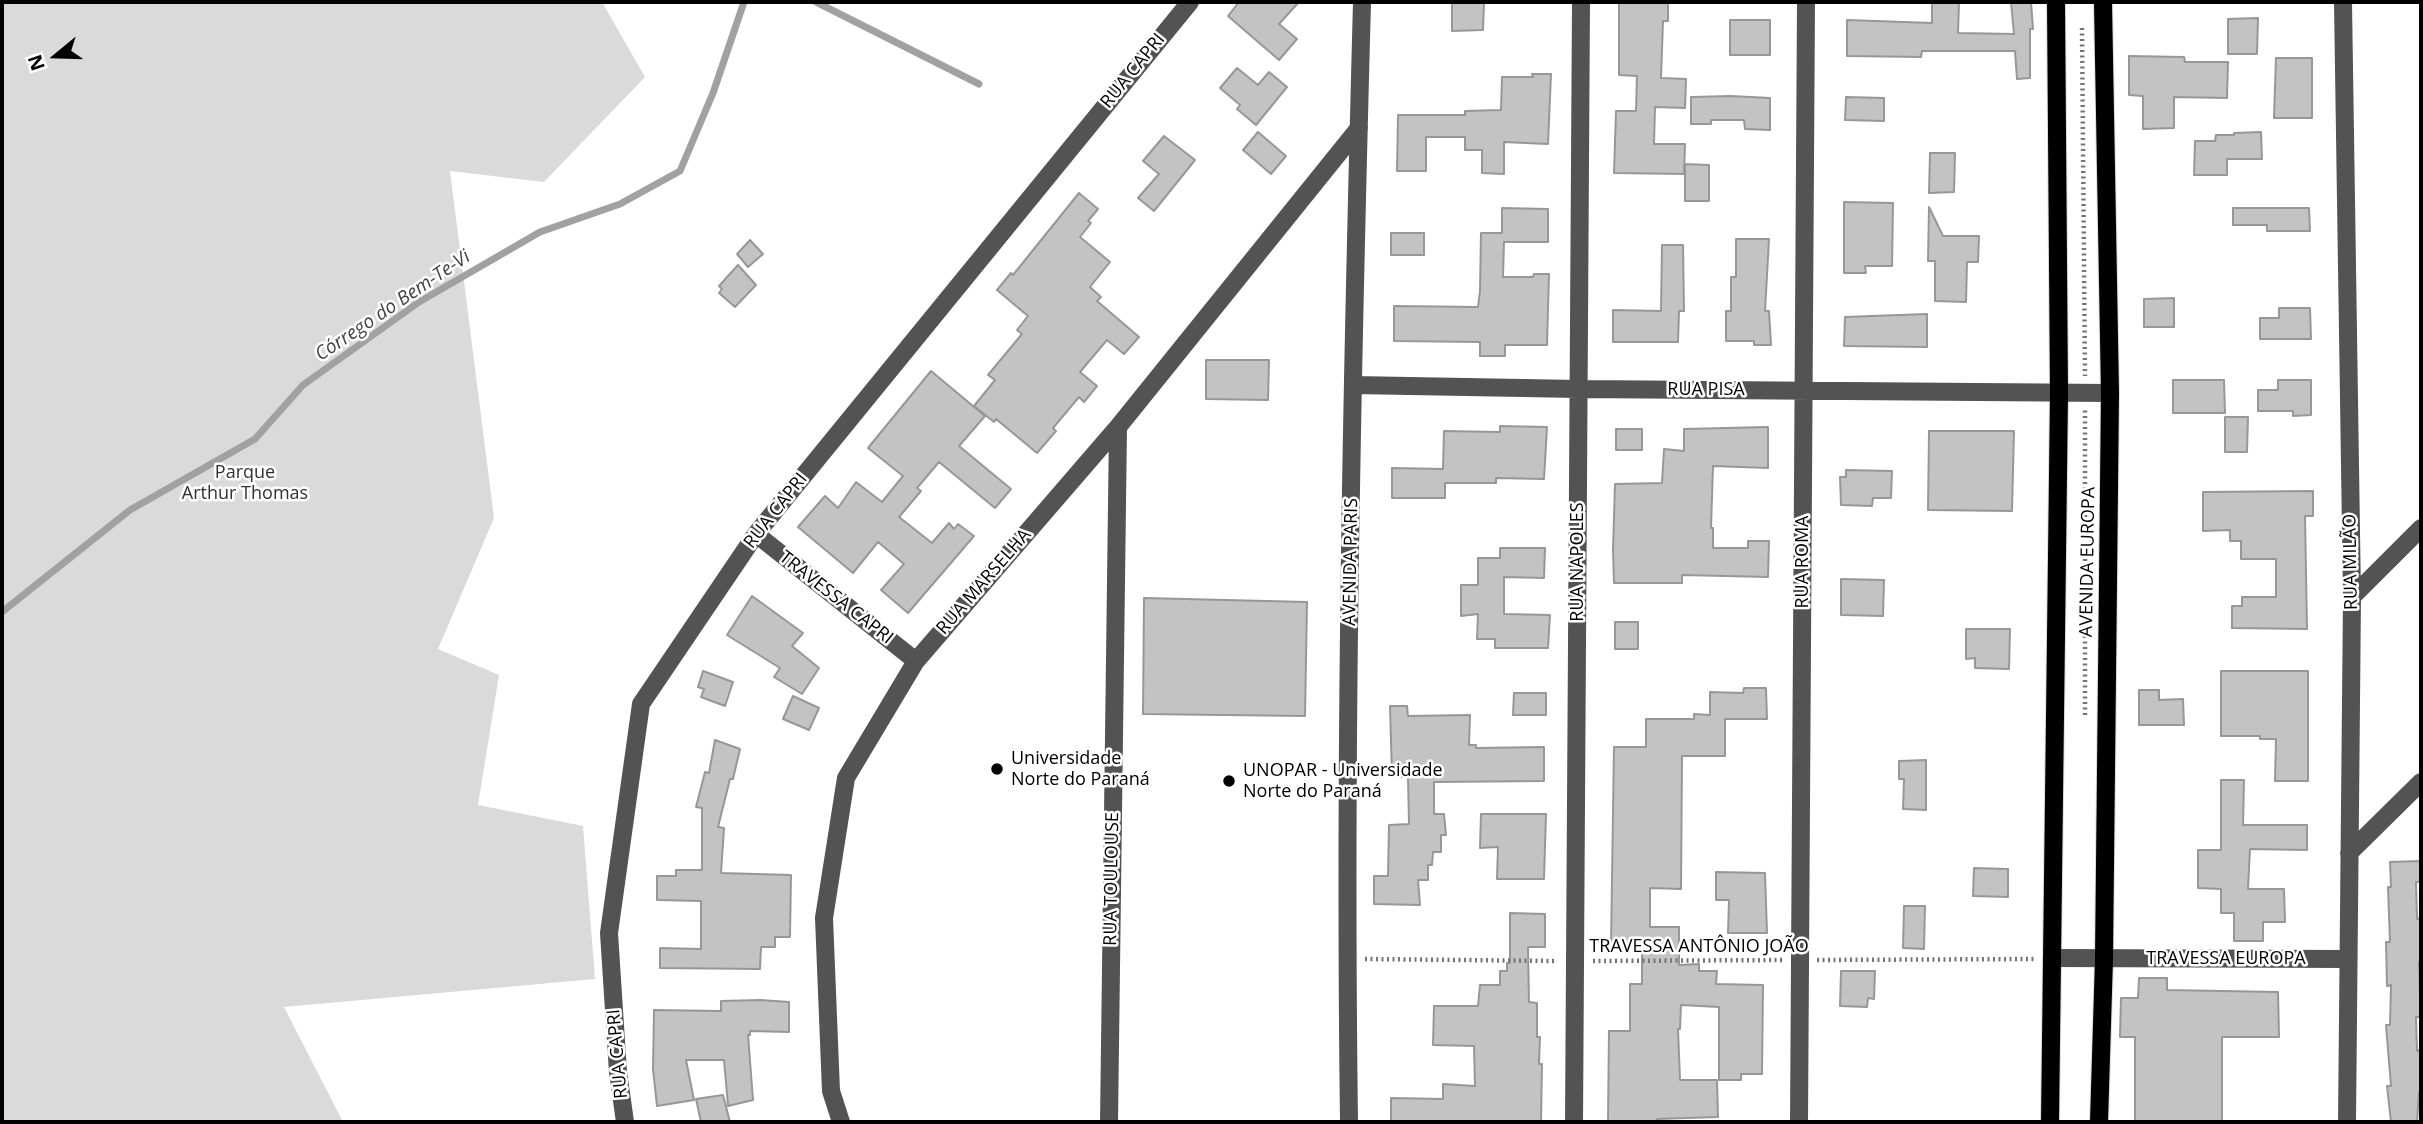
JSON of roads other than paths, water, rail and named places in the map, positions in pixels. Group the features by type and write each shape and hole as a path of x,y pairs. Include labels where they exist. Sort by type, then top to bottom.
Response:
{"main road":[{"name":"AVENIDA EUROPA","path":"2050,1122 2059,393 2056,2"},
{"name":"AVENIDA EUROPA","path":"2099,1122 2104,959 2110,393 2103,2"}],"street":[{"name":"RUA CAPRI","path":"625,1122 618,1072 609,933 641,704 756,534 1190,2"},
{"name":"AVENIDA PARIS","path":"1349,1122 1347,959 1353,385 1362,2"},
{"name":"RUA NAPOLES","path":"1574,1122 1581,2"},
{"name":"RUA ROMA","path":"1799,1122 1806,2"},
{"name":"RUA MILÃO","path":"2343,2 2352,597 2347,1122"},
{"name":"RUA MARSELHA","path":"841,1122 831,1091 824,918 846,778 916,661 1118,427 1359,128"},
{"name":"RUA PISA","path":"1353,385 2110,393"},
{"name":"RUA TOULOUSE","path":"1109,1122 1118,427"},
{"path":"2352,597 2421,528"},
{"name":"TRAVESSA CAPRI","path":"756,534 916,661"},
{"path":"2349,853 2421,782"},
{"name":"TRAVESSA EUROPA","path":"2052,958 2348,959"}],"waterway":[{"name":"Córrego do Bem-Te-Vi","path":"2,612 130,510 255,439 303,385 419,302 540,232 620,204 680,171 713,93 744,2"},
{"name":"Córrego do Bem-Te-Vi","path":"816,2 979,84"}],"place":[{"name":"Universidade Norte do Paraná","path":"997,769"},
{"name":"UNOPAR - Universidade Norte do Paraná","path":"1229,781"}],"park label":[{"name":"Parque Arthur Thomas","path":"245,483"}]}
